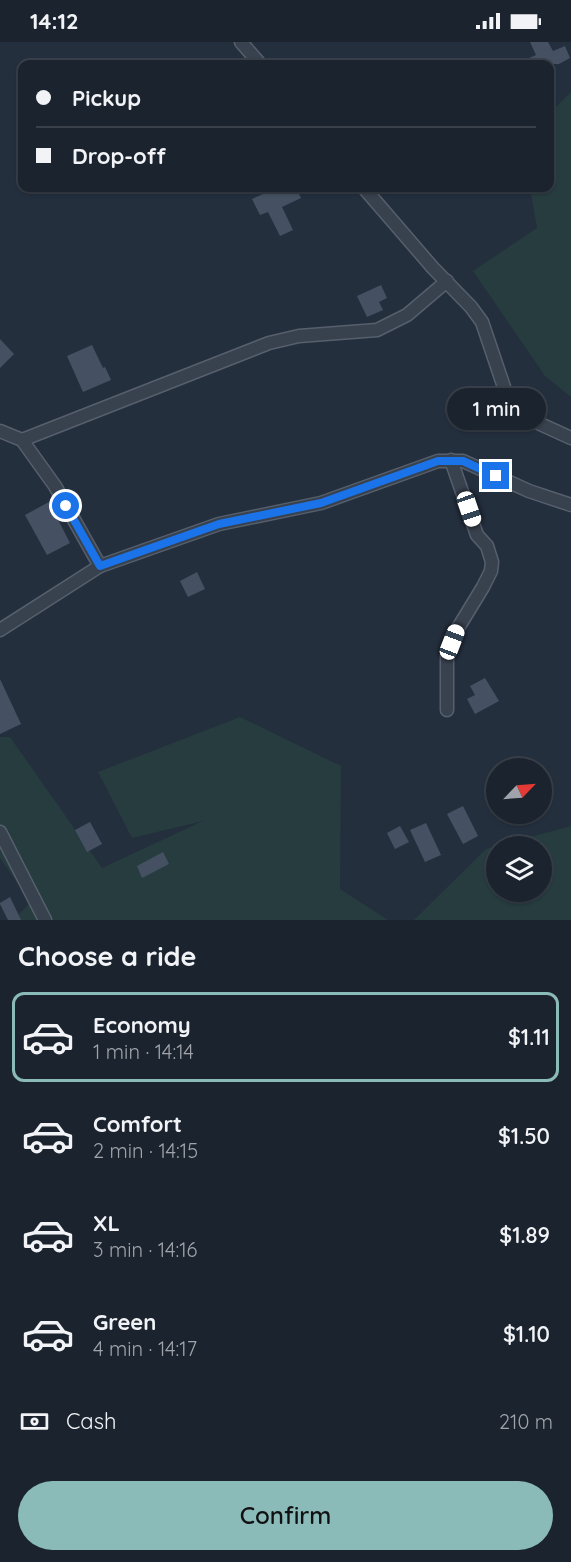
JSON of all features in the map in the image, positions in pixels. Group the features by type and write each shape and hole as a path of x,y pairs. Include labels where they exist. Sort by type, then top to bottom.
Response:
{"street":[{"path":"241,42 257,60"},
{"path":"367,192 482,322 506,393 513,406 527,418 571,438"},
{"path":"22,440 269,343 299,336 376,330 406,315 447,281"},
{"path":"0,431 22,440 55,486 100,566"},
{"path":"447,710 447,656 458,628 491,571 492,562 487,546 477,535 451,460"},
{"path":"0,630 100,566 219,524 321,503 438,461 463,461 529,491 571,506"},
{"path":"0,832 45,920"}],"green space":[{"path":"571,92 571,397 545,376 473,271 537,228 531,192 554,192 554,109"},
{"path":"240,717 341,766 340,889 388,920 13,920 31,902 0,858 0,737 10,737 102,868 203,821 132,838 98,772"},
{"path":"571,826 571,920 414,920 486,849 486,902 552,902 552,836 534,836"}],"building":[{"path":"530,42 548,42 553,51 565,46 570,58 559,64 554,64 554,60 524,60 536,55"},
{"path":"267,192 298,192 301,198 282,207 293,230 280,236 268,212 260,215 252,199"},
{"path":"381,285 387,298 379,302 383,310 367,317 357,296"},
{"path":"0,339 14,354 0,368"},
{"path":"92,345 111,380 83,392 67,356"},
{"path":"49,502 70,543 47,555 25,515"},
{"path":"197,572 205,589 188,597 180,581"},
{"path":"485,678 499,701 475,714 467,699 475,695 470,686"},
{"path":"0,679 21,724 0,734"},
{"path":"463,806 478,836 463,844 447,814"},
{"path":"90,822 102,844 87,852 75,830"},
{"path":"426,823 441,855 425,862 410,830"},
{"path":"400,826 409,842 395,849 387,833"},
{"path":"163,852 169,864 142,878 137,866"},
{"path":"10,897 21,920 8,920 0,904"}],"route":[{"path":"66,506 100,566 219,524 321,503 438,461 463,461 496,476"}]}
